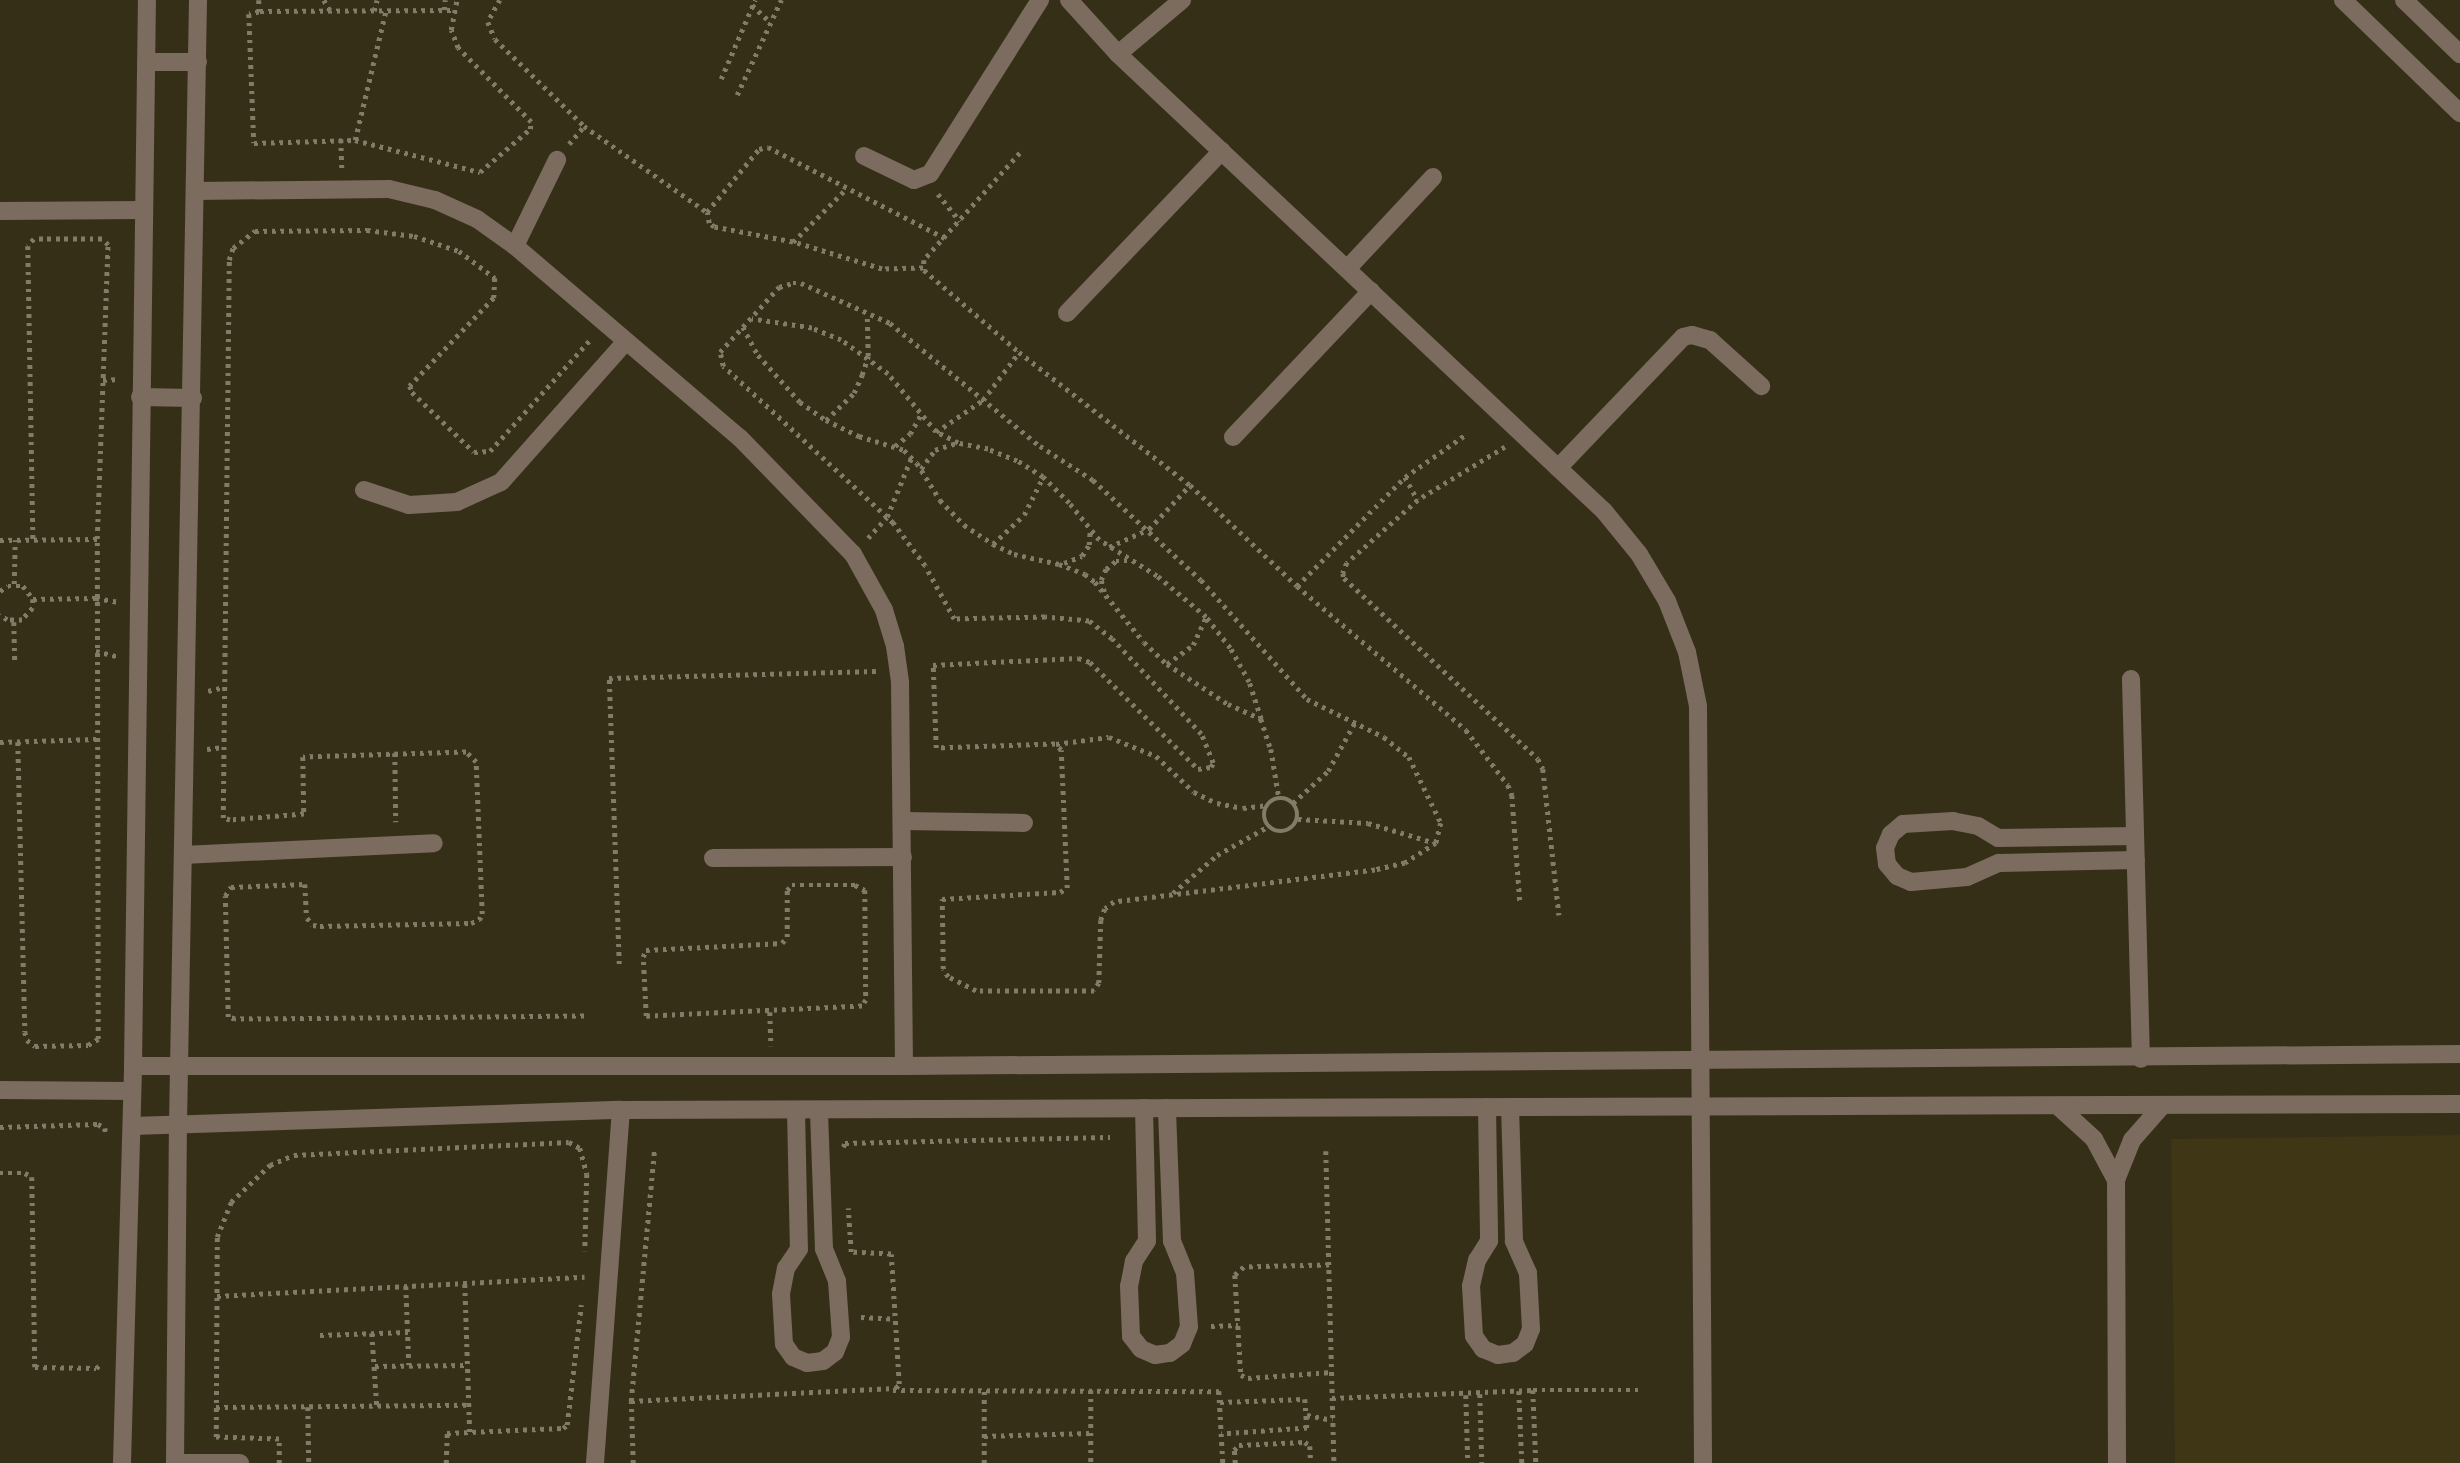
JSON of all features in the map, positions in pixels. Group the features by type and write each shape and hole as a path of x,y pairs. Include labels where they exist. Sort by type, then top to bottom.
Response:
{"street":[{"path":"122,1463 132,1126 147,0"},
{"path":"198,0 178,1124 175,1463 240,1463"},
{"path":"864,156 914,180 925,178 1040,0"},
{"path":"1069,0 1118,54 1604,511 1639,554 1667,601 1687,652 1698,706 1703,1463"},
{"path":"1118,54 1182,0"},
{"path":"2343,0 2460,113"},
{"path":"2404,0 2460,54"},
{"path":"146,62 198,62"},
{"path":"1066,313 1223,150"},
{"path":"515,246 557,160"},
{"path":"1348,269 1433,177"},
{"path":"196,191 389,189 435,200 477,219 515,246 740,438 853,554 884,610 898,670 903,821 904,1066"},
{"path":"0,211 143,210"},
{"path":"1233,437 1371,291"},
{"path":"1558,468 1683,337 1692,335 1710,340 1761,386"},
{"path":"364,490 410,505 457,502 501,482 626,341"},
{"path":"141,397 193,398"},
{"path":"2131,679 2141,1059"},
{"path":"903,821 1024,823"},
{"path":"2135,836 1998,838 1978,826 1953,821 1903,824 1891,834 1885,848 1887,864 1897,876 1911,882 1967,877 1999,863 2136,860"},
{"path":"183,855 434,843"},
{"path":"713,858 903,857"},
{"path":"133,1066 904,1066 1701,1059 2141,1059 2460,1054"},
{"path":"0,1090 132,1091"},
{"path":"132,1126 621,1110 2460,1104"},
{"path":"1486,1107 1489,1241 1476,1261 1471,1286 1474,1336 1483,1349 1498,1355 1513,1353 1525,1344 1531,1329 1528,1273 1514,1241 1510,1107"},
{"path":"2059,1107 2094,1139 2116,1180"},
{"path":"2118,1463 2116,1180 2132,1140 2161,1107"},
{"path":"1144,1108 1147,1241 1134,1261 1129,1286 1131,1336 1141,1349 1155,1355 1170,1353 1182,1343 1189,1327 1185,1273 1171,1241 1167,1108"},
{"path":"595,1463 621,1110"},
{"path":"796,1110 799,1249 782,1281 784,1344 793,1357 807,1363 822,1361 835,1352 841,1337 837,1281 824,1249 819,1110"}],"path":[{"path":"259,0 259,11"},
{"path":"324,0 330,11"},
{"path":"374,10 377,0"},
{"path":"444,0 444,10"},
{"path":"455,10 249,13 253,141 257,144 355,140 480,172 530,129 531,122 458,48 451,30 455,10 457,0"},
{"path":"500,0 488,22 495,39 584,126 707,212 709,223 714,227 793,242 882,269 923,268 1019,352 1190,485 1297,586 1457,721 1508,785 1514,804 1520,902"},
{"path":"737,96 769,21 781,0"},
{"path":"721,79 753,3 769,21"},
{"path":"355,140 386,10"},
{"path":"341,139 343,188"},
{"path":"707,212 763,147 772,148 945,238"},
{"path":"923,268 924,260 1020,153"},
{"path":"925,178 960,221"},
{"path":"793,242 848,188"},
{"path":"584,1016 234,1020 228,1017 225,895 231,887 305,884 307,918 313,925 320,926 471,923 481,918 476,762 462,751 303,757 304,814 230,820 223,818 229,260 233,247 255,231 367,230 414,236 459,251 495,278 494,298 410,386 412,392 474,452 490,451 606,323"},
{"path":"18,742 25,1032 27,1040 35,1046 88,1045 98,1039 96,598 108,245 102,239 34,239 28,246 33,540"},
{"path":"1055,744 1061,750 1067,888 1060,892 942,900 946,975 976,991 1094,990 1099,984 1101,920 1105,909 1124,899 1375,870 1405,863 1436,843 1441,822 1409,757 1384,737 1307,699 1201,580 1149,528 1093,480 1040,446 890,323 801,283 779,287 720,352 721,364 887,517 925,566 954,619 1045,617 1089,621 1112,639 1201,734 1213,763 1211,767 1198,769 1090,662 1078,657 933,665 936,747 1055,744 1109,737 1156,756 1194,792 1217,803 1243,808 1268,806"},
{"path":"826,420 853,393 868,356 867,314"},
{"path":"751,319 812,328 868,356 897,384 920,416 936,432 958,443 988,449 1017,461 1043,477 1069,503 1090,533 1108,548 1174,589 1206,617 1230,648 1242,671 1270,749 1279,798"},
{"path":"743,327 778,380 800,402 826,420 859,436 894,446 912,456 940,500 964,525 993,544 1026,557 1059,564 1085,574 1144,642 1167,664 1206,692 1261,719"},
{"path":"936,432 983,400 1019,352"},
{"path":"894,446 910,434 920,416"},
{"path":"1297,586 1405,477 1465,435"},
{"path":"1524,436 1418,500 1347,563 1344,578 1538,759 1543,769 1559,915"},
{"path":"920,470 935,450 958,443"},
{"path":"887,517 912,456"},
{"path":"993,544 1024,515 1043,477"},
{"path":"1405,477 1418,500"},
{"path":"1108,548 1149,528 1190,485"},
{"path":"1059,564 1072,562 1083,556 1089,545 1090,533"},
{"path":"0,540 97,539"},
{"path":"14,584 15,540"},
{"path":"1104,593 1101,580 1106,569 1116,561 1129,561"},
{"path":"0,591 14,584 23,586 33,599"},
{"path":"33,599 96,598"},
{"path":"14,622 29,615 33,599"},
{"path":"0,615 14,622"},
{"path":"1167,664 1192,645 1206,617"},
{"path":"14,622 15,664"},
{"path":"619,964 609,678 898,670"},
{"path":"1293,803 1328,771 1354,722"},
{"path":"0,742 96,739"},
{"path":"395,753 396,845"},
{"path":"1279,798 1293,803"},
{"path":"1279,798 1268,806 1265,813 1269,826 1274,831 1289,831 1298,819"},
{"path":"1293,803 1298,819"},
{"path":"1298,819 1368,823 1436,843"},
{"path":"1172,893 1217,855 1269,826"},
{"path":"855,885 863,888 865,1003 856,1008 770,1012 648,1017 644,953 648,949 782,943 787,937 787,890 790,886 855,885"},
{"path":"770,1012 772,1066"},
{"path":"0,1127 98,1125 105,1128 106,1145"},
{"path":"844,1159 845,1143 1110,1137"},
{"path":"279,1463 279,1439 216,1437 217,1237 231,1202 270,1165 294,1155 560,1140 580,1148 586,1167 585,1277 567,1425 563,1428 446,1434 446,1463"},
{"path":"633,1463 631,1401 654,1151"},
{"path":"1326,1151 1334,1463"},
{"path":"0,1173 25,1173 32,1177 35,1367 96,1368 102,1361"},
{"path":"847,1199 851,1252 891,1254 899,1384 893,1390"},
{"path":"1329,1265 1244,1267 1235,1275 1241,1375 1248,1378 1332,1372"},
{"path":"217,1296 585,1277"},
{"path":"466,1284 470,1432"},
{"path":"406,1286 409,1365"},
{"path":"840,1316 895,1319"},
{"path":"320,1335 408,1332"},
{"path":"372,1333 377,1406"},
{"path":"375,1366 468,1365"},
{"path":"631,1401 893,1390 1217,1391 1223,1463"},
{"path":"984,1390 984,1463"},
{"path":"1091,1390 1091,1463"},
{"path":"1332,1398 1466,1395 1533,1390 1640,1390"},
{"path":"1533,1390 1536,1463"},
{"path":"1520,1391 1521,1463"},
{"path":"1480,1394 1482,1463"},
{"path":"1466,1395 1468,1463"},
{"path":"1220,1402 1303,1399 1307,1415 1305,1430 1221,1434"},
{"path":"216,1408 469,1405"},
{"path":"308,1407 309,1463"},
{"path":"1307,1415 1333,1420"},
{"path":"984,1436 1091,1433"},
{"path":"1235,1463 1234,1450 1239,1445 1305,1442 1310,1446 1311,1463"}],"sand":[{"path":"2460,1135 2460,1463 2175,1463 2171,1139"}]}
